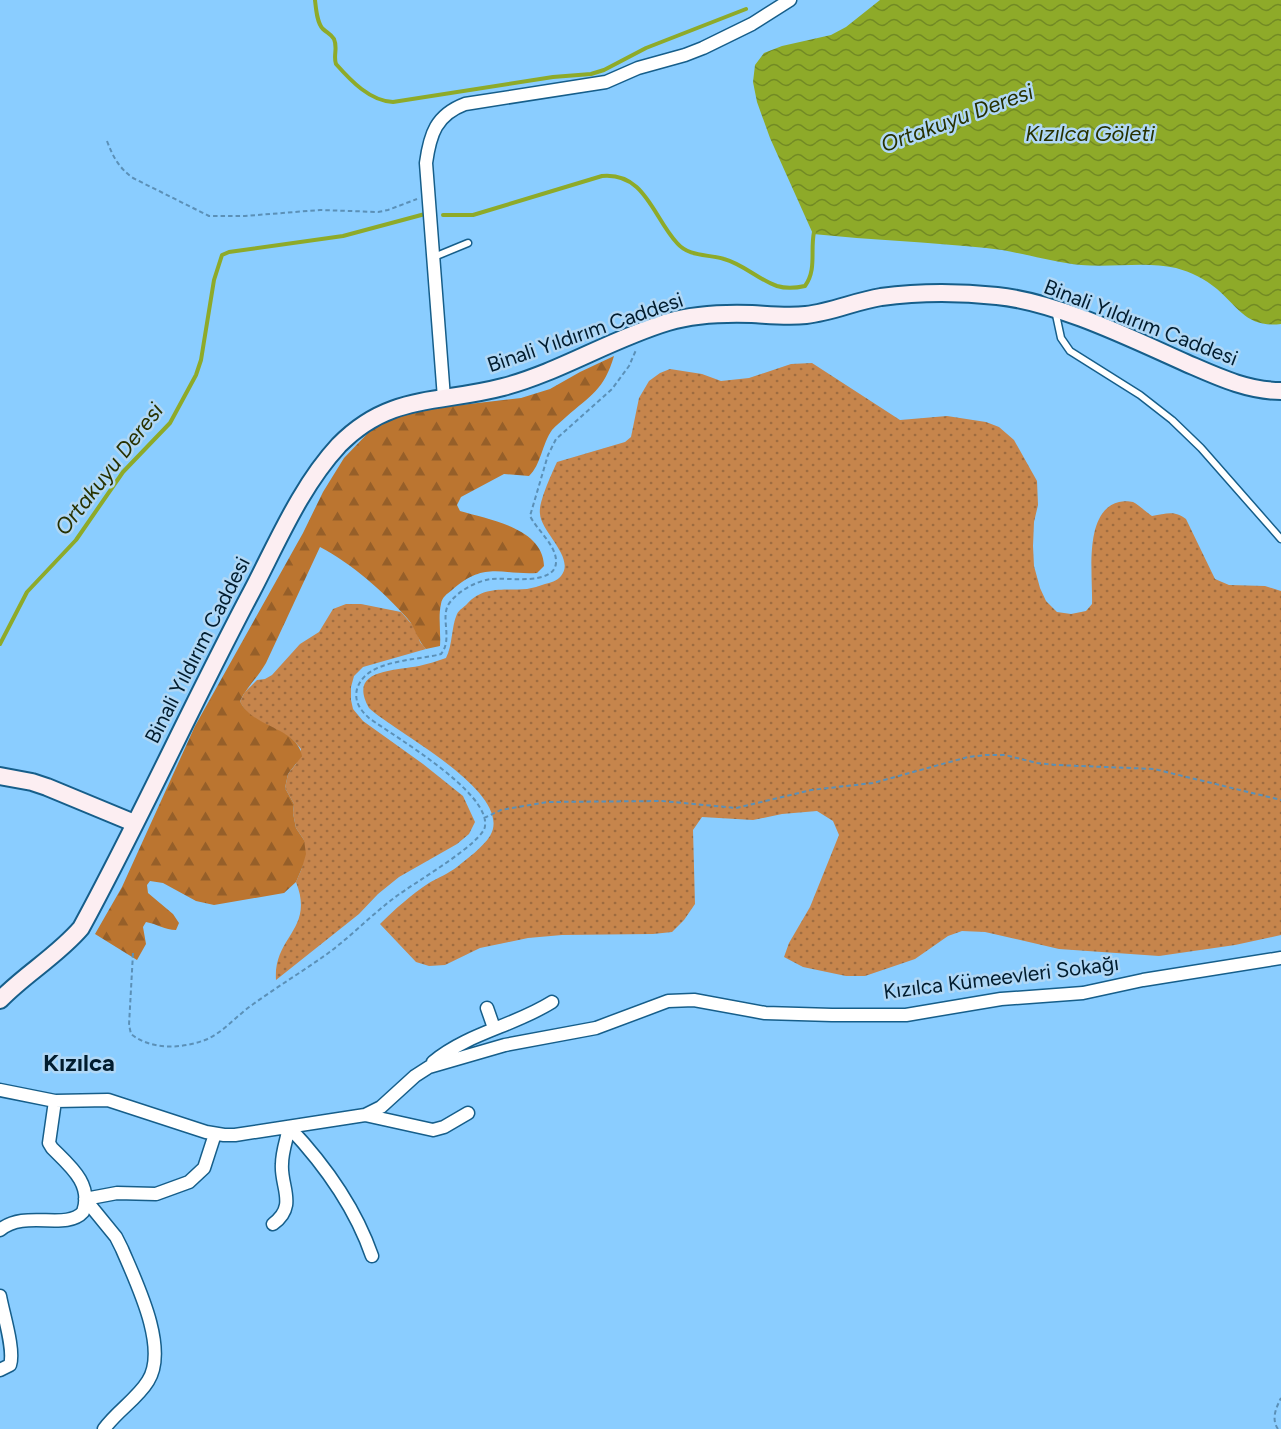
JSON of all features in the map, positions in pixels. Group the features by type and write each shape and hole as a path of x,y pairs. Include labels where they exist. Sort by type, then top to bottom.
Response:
{"street":[{"path":"444,398 426,163 428,147 442,117 452,109 489,99 606,82 638,68 703,48 752,24 790,0"},
{"name":"Binali Yıldırım Caddesi","path":"0,1000 66,945 81,928 203,683 294,511 317,473 336,449 367,421 386,411 528,380 619,339 689,316 720,314 805,316 877,298 910,294 1001,296 1055,309 1219,378 1249,387 1281,391"},
{"path":"0,776 47,787 134,824"},
{"name":"Kızılca Kümeevleri Sokağı","path":"0,1090 55,1101 108,1100 215,1134 235,1135 365,1115 381,1107 423,1070 505,1045 596,1028 656,1005 681,999 765,1013 832,1016 906,1015 1001,999 1083,993 1143,980 1281,958"},
{"path":"423,1070 457,1046 494,1028 529,1015 552,1002"},
{"path":"487,1008 494,1028"},
{"path":"0,1230 12,1222 32,1219 72,1220 82,1212 85,1199 78,1173 49,1143 55,1101"},
{"path":"365,1115 433,1130 468,1113"},
{"path":"273,1224 281,1219 287,1203 282,1164 289,1127"},
{"path":"289,1127 329,1172 363,1231 372,1256"},
{"path":"85,1199 117,1193 156,1194 182,1185 195,1178 204,1168 215,1134"},
{"path":"85,1199 116,1237 122,1248 154,1337 155,1360 150,1380 104,1429"},
{"path":"0,1296 11,1360 10,1365 0,1370"}],"lane":[{"path":"434,257 468,243"},
{"path":"1055,309 1061,338 1070,351 1140,395 1172,420 1201,448 1281,539"}],"path":[{"path":"107,141 115,161 128,174 209,216 245,216 331,209 378,212 428,195"},
{"path":"133,953 129,1025 131,1034 146,1044 159,1046 190,1044 206,1039 328,953 392,900 471,845 483,833 486,825 484,818 478,804 465,788 360,710 356,693 358,685 373,669 441,654 446,643 446,608 451,600 465,589 489,579 535,579 552,571 556,560 554,552 530,516 548,456 556,439 622,378 645,330"},
{"path":"484,818 510,808 548,802 662,801 736,808 811,790 873,783 968,757 986,755 1005,755 1057,765 1154,769 1281,800"},
{"path":"1278,1429 1274,1420 1281,1398"}],"shaded area":[{"path":"812,363 900,420 947,416 986,422 999,427 1014,440 1037,481 1038,505 1034,522 1034,566 1046,601 1057,612 1071,614 1086,611 1092,604 1091,561 1095,531 1100,518 1108,508 1122,501 1133,502 1152,516 1174,514 1186,519 1215,579 1229,585 1265,586 1281,591 1281,935 1235,945 1159,956 1059,949 985,932 962,931 948,936 915,959 865,976 846,976 803,967 784,957 789,943 810,907 839,835 833,821 817,811 782,814 753,820 702,817 693,830 695,904 672,932 528,938 480,948 445,965 429,966 416,962 380,924 416,892 454,869 479,849 490,836 493,819 485,801 448,764 369,708 364,695 364,686 369,679 386,671 419,666 446,658 457,614 480,594 495,590 529,589 561,576 564,561 540,514 543,496 557,462 625,442 631,437 639,398 649,381 660,373 670,369 702,374 721,381 749,378 791,364"},
{"path":"346,604 361,604 401,612 416,629 420,642 426,649 363,667 354,676 351,687 353,709 363,721 463,796 475,822 469,834 457,844 399,877 359,914 276,980 281,953 297,922 300,911 296,882 302,868 304,840 296,828 294,804 285,788 288,774 296,764 301,749 287,735 252,716 240,701 257,680 272,675 300,644 319,632 333,609"}],"green space":[{"path":"614,356 606,377 596,391 552,430 529,476 504,474 461,497 457,505 460,511 499,522 525,534 535,543 541,553 544,566 537,573 484,572 474,575 447,594 442,602 440,614 440,646 426,649 410,622 388,598 355,570 320,547 266,663 240,701 254,717 292,739 302,756 288,774 285,788 294,804 296,828 304,840 306,854 296,882 284,893 214,905 196,901 163,883 150,881 147,885 148,893 173,914 179,923 176,930 146,922 143,927 146,944 137,960 95,934 122,887 195,726 303,533 323,492 344,458 369,432 393,417 414,411 521,398 550,389"}],"water":[{"name":"Kızılca Göleti","path":"880,0 1281,0 1281,324 1260,323 1252,320 1208,282 1176,268 1152,265 1081,265 986,248 813,234 770,138 757,102 753,82 755,65 764,53 782,46 831,35 846,27"}],"waterway":[{"path":"315,0 319,23 335,42 336,64 369,94 393,102 553,77 591,74 604,70 646,48 746,9"},
{"name":"Ortakuyu Deresi","path":"443,215 473,215 602,176 617,177 628,181 647,198 682,248 693,253 731,261 770,283 788,288 805,286 809,280 814,232"},
{"name":"Ortakuyu Deresi","path":"0,644 27,592 76,540 123,472 170,423 196,375 201,360 214,280 222,255 229,252 343,236 425,214"}],"district":[{"name":"Kızılca","path":"79,1062"}]}
